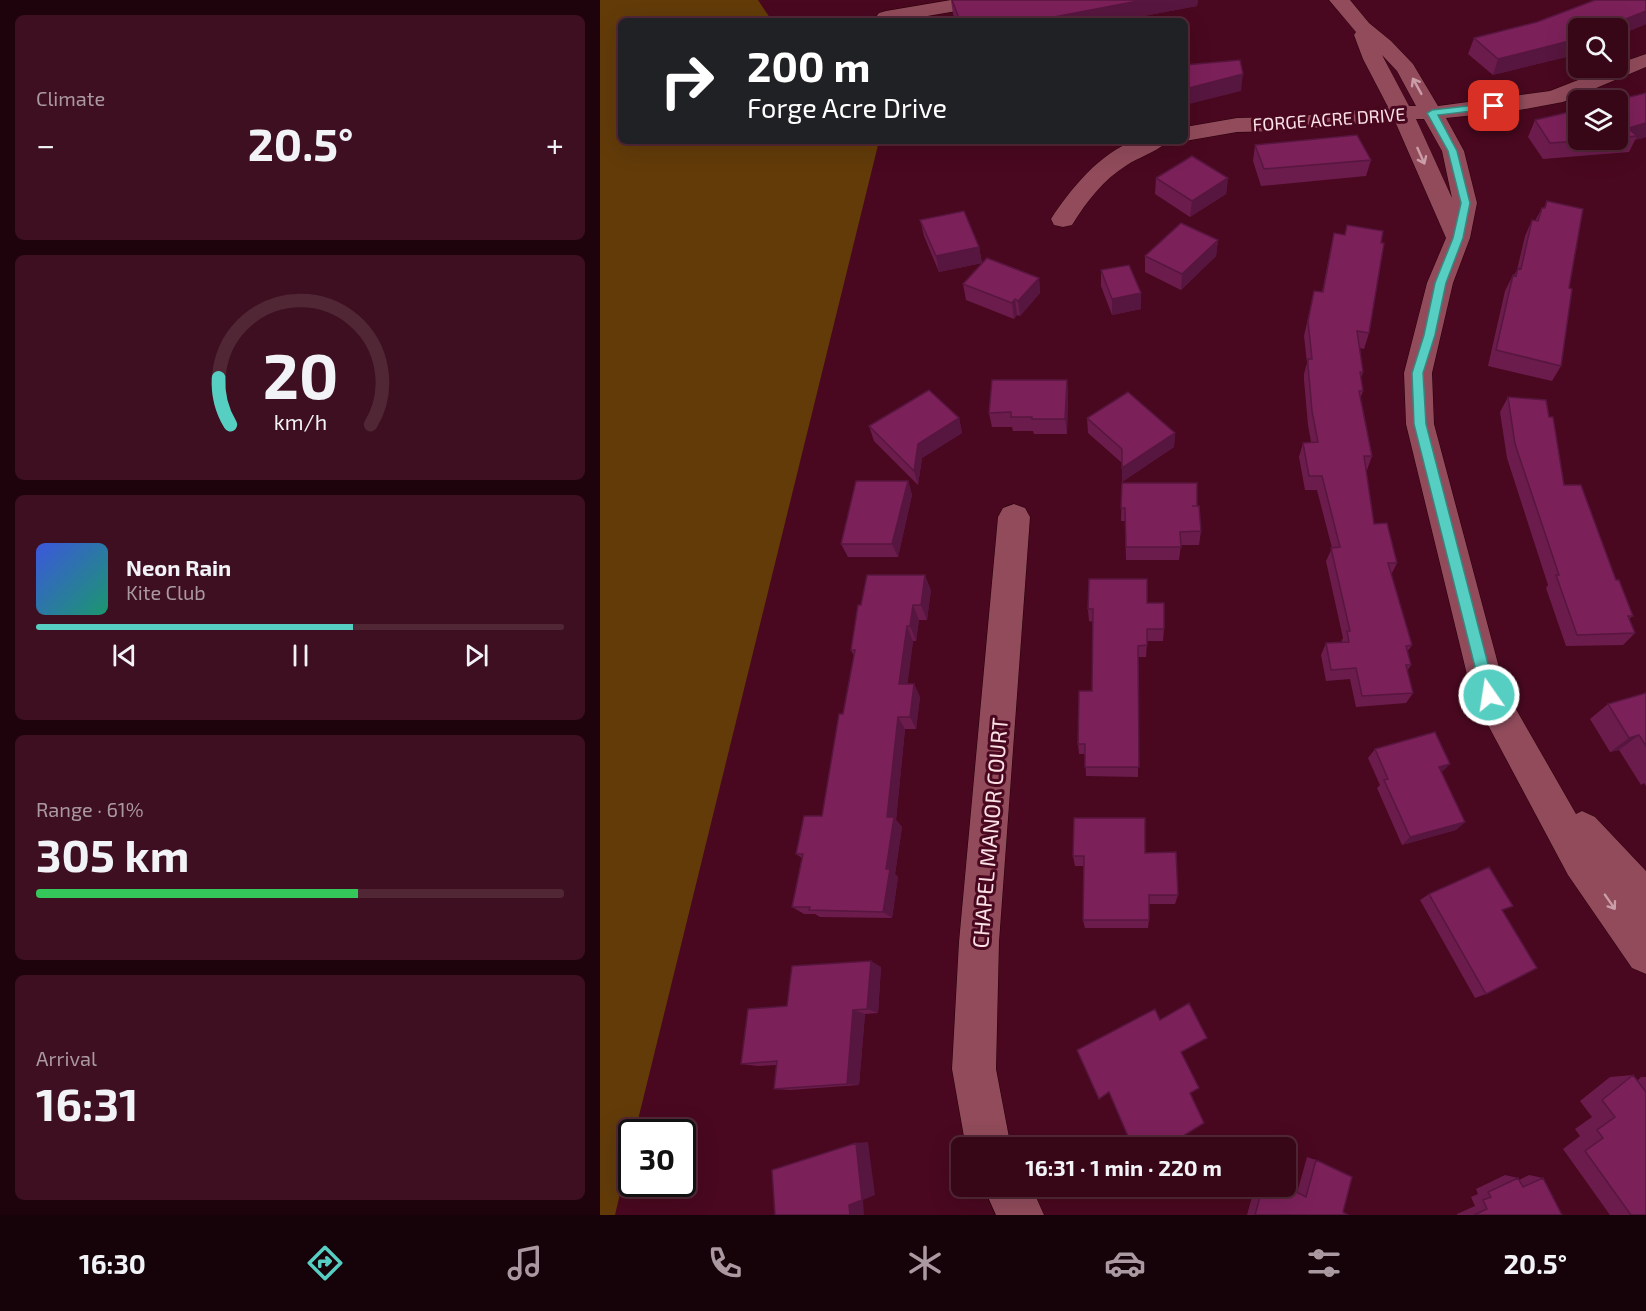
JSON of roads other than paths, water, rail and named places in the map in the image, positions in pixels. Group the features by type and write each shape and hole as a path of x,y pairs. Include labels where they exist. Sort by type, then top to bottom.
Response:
{"street":[{"path":"886,17 986,0"},
{"path":"1339,0 1362,27 1384,45 1406,68 1453,151 1466,203 1458,238 1440,283 1418,373 1420,424 1489,695 1582,861 1646,954"},
{"path":"1362,27 1372,59 1402,112 1458,238"},
{"name":"FORGE ACRE DRIVE","path":"1188,133 1237,125 1290,124 1402,112 1432,113 1555,97 1646,60"},
{"path":"1063,219 1074,200 1110,166 1138,147 1147,144"},
{"name":"CHAPEL MANOR COURT","path":"987,1137 974,1069 979,942 1014,517"},
{"path":"1536,780 1646,900"},
{"path":"1012,1197 1021,1215"}]}
